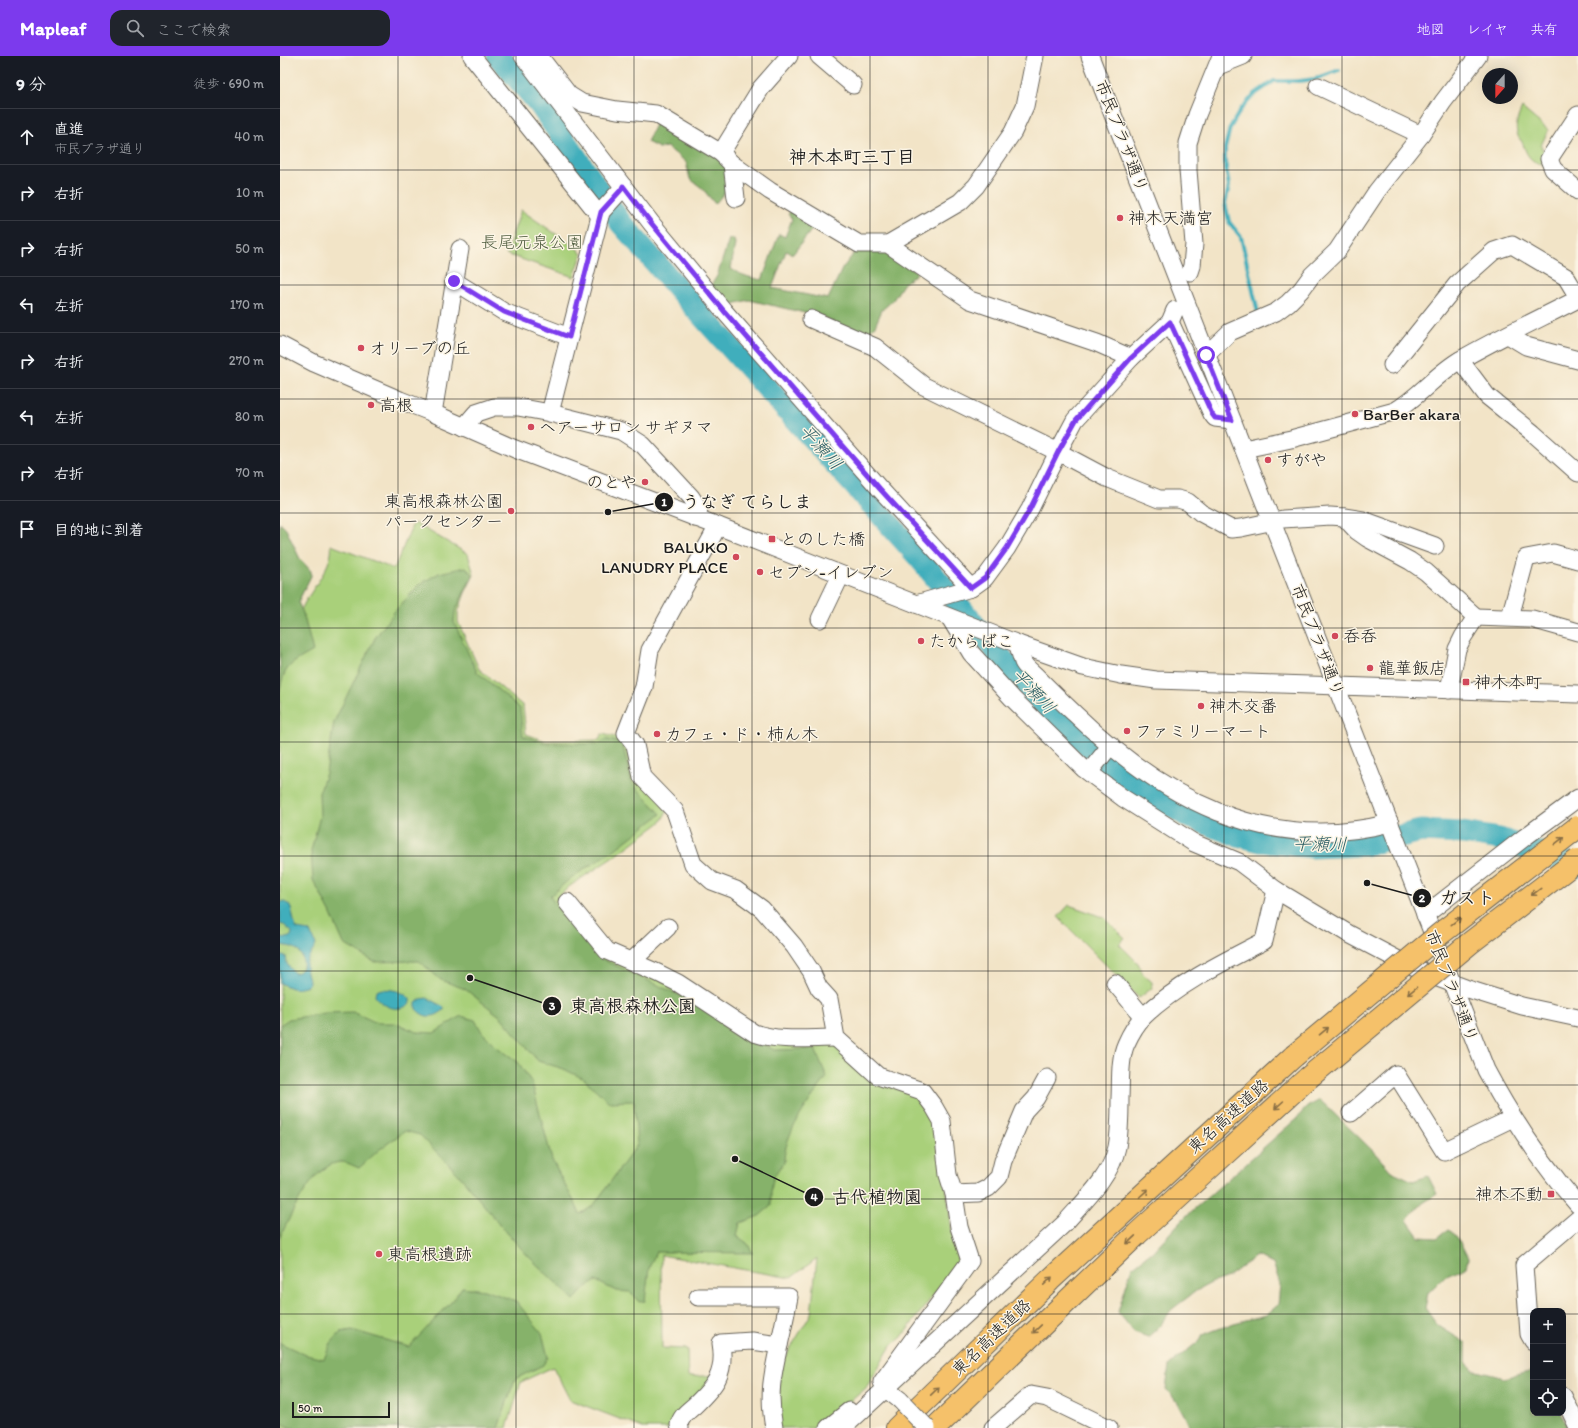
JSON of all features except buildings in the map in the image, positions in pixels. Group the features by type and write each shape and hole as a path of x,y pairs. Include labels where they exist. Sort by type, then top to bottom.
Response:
{"highway":[{"name":"東名高速道路","path":"897,1428 1050,1280 1294,1056 1440,934 1578,827"},
{"name":"東名高速道路","path":"936,1428 1137,1234 1308,1078 1470,943 1578,860"}],"street":[{"path":"472,56 600,214"},
{"path":"523,56 622,188 724,311 880,489 971,588"},
{"path":"539,56 569,95 582,103 617,110 656,114 727,158 770,191 859,244 888,244 960,202 976,186 1013,132 1026,106 1035,56"},
{"path":"736,198 727,158 761,88 789,56"},
{"path":"819,56 853,85"},
{"name":"市民プラザ通り","path":"1090,56 1486,1070 1513,1118 1533,1149 1578,1206"},
{"path":"1190,272 1194,244 1188,170 1188,144 1196,115 1220,61 1242,56"},
{"path":"1206,355 1230,332 1276,312 1297,294 1312,275 1337,251 1377,191 1421,135 1443,102 1478,56"},
{"path":"1318,86 1421,135"},
{"path":"1578,115 1549,159 1552,169 1578,191"},
{"path":"550,413 600,214 622,188"},
{"path":"888,244 970,300 1097,344 1131,358"},
{"path":"1244,449 1291,440 1395,410 1406,404 1436,377 1460,360 1578,298 1566,277 1512,245 1494,251 1457,284 1392,365"},
{"path":"433,413 460,249"},
{"path":"454,281 504,312 569,337"},
{"path":"916,604 971,588 985,578 1007,548 1030,509 1058,452 1076,420 1131,358 1172,316 1212,414 1215,418 1232,420"},
{"path":"812,319 875,347 924,386 1058,452 1107,478 1159,499 1178,499 1188,502 1201,513 1231,529 1271,521 1303,517 1344,517 1363,520 1435,546"},
{"path":"1508,335 1526,346 1578,360"},
{"path":"280,345 314,364 433,413 515,449 718,526 950,618 1083,667 1121,675 1156,680 1578,694"},
{"path":"1460,360 1487,396 1578,473"},
{"path":"464,427 476,413 494,407 518,407 550,413 621,431 643,445 691,498 698,509 695,518"},
{"path":"1344,517 1357,531 1367,538 1404,557 1426,572 1476,616 1532,619 1578,632"},
{"path":"718,526 650,650 644,687 626,733 635,745 642,777 674,810 693,864 712,881 736,890 762,909 794,946 811,971 819,988 829,999 836,1038 878,1076 922,1091 942,1121 948,1175 954,1194 959,1227 970,1261 882,1382 886,1389 900,1400 928,1428"},
{"path":"1510,617 1526,558 1553,553 1578,560"},
{"path":"820,619 841,575"},
{"path":"1449,690 1458,649 1463,636 1476,616"},
{"path":"950,618 971,653 1012,698 1123,798 1194,843 1238,862 1276,890 1349,934 1406,964 1451,983 1522,1006 1578,1018"},
{"path":"1018,644 1023,663 1109,747 1161,784 1188,799 1251,824 1290,830 1328,832 1391,825"},
{"path":"1092,769 1109,747"},
{"path":"1425,915 1525,837 1578,798"},
{"path":"843,1428 1065,1223 1097,1187 1110,1167 1117,1148 1121,1070 1126,1045 1143,1017 1175,992 1200,976 1264,941 1276,890"},
{"path":"566,902 607,951 678,983 754,1033 765,1037 784,1039 836,1038"},
{"path":"632,961 668,927"},
{"path":"1116,983 1143,1017"},
{"path":"1351,1112 1396,1074 1444,1151 1513,1118"},
{"path":"954,1194 978,1194 988,1188 999,1176 1003,1161 1024,1111 1036,1098 1047,1078"},
{"path":"1530,1336 1524,1265 1578,1219"},
{"path":"698,1297 789,1296 773,1370 771,1411 774,1428"},
{"path":"680,1428 678,1425 681,1417 714,1386 722,1360 720,1343 752,1341 779,1346"},
{"path":"828,1428 869,1395 886,1389"},
{"path":"993,1428 1031,1395 1047,1398 1109,1428"},
{"path":"1566,1402 1578,1427"}],"green space":[{"path":"1522,108 1548,130 1541,146 1544,152 1544,164 1536,162 1530,158 1518,136 1516,125"},
{"path":"657,120 726,162 731,190 725,192 715,204 702,188 690,179 686,162 667,147 659,148 647,142"},
{"name":"長尾元泉公園","path":"521,210 579,250 582,255 574,277 506,254"},
{"path":"791,211 812,222 813,228 793,254 786,251 772,288 828,299 842,269 858,248 878,249 917,272 913,277 904,283 893,300 882,310 875,326 863,335 822,317 749,300 725,306 710,287 717,276 729,239 734,239 735,244 731,269 746,276 762,280 779,234 785,237 792,219 788,214"},
{"path":"280,523 286,529 300,559 311,571 311,576 298,602 303,613 313,651 299,659 286,670 280,691"},
{"path":"415,523 468,554 474,575 458,612 458,622 479,669 523,706 526,734 546,741 599,740 602,734 624,739 667,811 661,822 618,854 570,886 557,898 606,955 647,972 753,1035 831,1041 923,1097 938,1122 952,1232 960,1260 901,1338 891,1346 866,1388 819,1428 776,1428 776,1372 811,1314 817,1258 791,1278 661,1255 662,1348 687,1349 688,1377 716,1375 676,1428 643,1428 570,1400 553,1367 521,1382 507,1428 280,1428 280,674 299,614 326,568 331,552 331,545 394,569 412,526"},
{"path":"466,567 473,576 455,612 454,622 477,672 520,708 523,736 546,743 599,744 605,739 622,743 632,783 661,814 610,853 572,877 550,896 564,917 604,960 694,1002 774,1050 815,1049 827,1077 793,1129 785,1152 784,1163 776,1173 772,1183 771,1206 759,1216 740,1223 737,1236 747,1243 753,1253 656,1252 649,1268 645,1301 639,1302 630,1292 616,1291 596,1281 584,1289 574,1300 528,1256 459,1175 420,1135 405,1131 380,1149 359,1168 348,1163 341,1162 331,1165 321,1171 304,1192 280,1237 280,1025 289,1019 325,1013 353,1012 377,1023 395,1023 417,1032 434,1033 461,1016 475,1020 482,1032 497,1047 518,1062 532,1083 552,1160 580,1214 593,1206 637,1145 634,1101 609,1102 584,1079 564,1069 538,1061 501,1017 465,989 441,980 419,961 374,962 344,944 330,912 313,880 311,851 320,816 319,793 326,773 334,722 375,638 395,611 420,584 439,573"},
{"path":"1069,905 1105,918 1125,938 1119,944 1138,963 1143,974 1152,982 1152,988 1139,998 1058,917"},
{"path":"1320,1100 1372,1150 1391,1171 1413,1181 1428,1176 1437,1194 1420,1205 1407,1220 1419,1237 1437,1238 1449,1229 1460,1242 1468,1258 1466,1268 1444,1277 1428,1293 1425,1308 1437,1325 1466,1343 1466,1362 1474,1370 1504,1378 1530,1372 1530,1416 1562,1416 1567,1428 1190,1428 1180,1407 1166,1389 1169,1365 1199,1341 1202,1335 1234,1323 1266,1315 1278,1305 1280,1284 1273,1263 1256,1256 1228,1277 1211,1283 1196,1291 1171,1310 1160,1326 1148,1337 1134,1332 1118,1312 1132,1267 1152,1252 1184,1218 1296,1119 1307,1107"},
{"path":"462,1287 484,1290 516,1301 542,1333 548,1357 543,1365 515,1379 498,1428 291,1428 280,1422 280,1343 306,1355 324,1359 331,1343 341,1332 352,1330 409,1347 454,1299"}],"water":[{"path":"284,901 290,906 297,929 309,931 316,945 306,966 309,981 308,986 301,988 291,988 280,983 280,955 286,956 287,964 294,973 301,970 303,967 303,959 296,949 280,945 280,935 281,937 287,938 291,936 292,932 284,925 280,924 280,903"},
{"path":"382,989 401,992 410,999 410,1003 397,1009 387,1006 375,996 376,991"},
{"path":"427,998 444,1007 444,1010 433,1016 426,1016 419,1012 416,1009 416,1003 421,999"}],"waterway":[{"name":"平瀬川","path":"498,56 540,105 621,223 696,309 918,556 1004,661 1040,701 1106,762 1150,793 1189,817 1234,834 1261,841 1312,847 1364,845 1421,831 1463,833 1500,839 1578,866"},
{"path":"1258,313 1241,237 1229,222 1225,203 1229,186 1225,162 1225,148 1230,128 1241,109 1255,94 1274,81 1299,81 1315,79 1339,70"}],"place":[{"name":"神木天満宮","path":"1120,218"},
{"name":"オリーブの丘","path":"361,348"},
{"name":"高根","path":"371,405"},
{"name":"BarBer akara","path":"1355,414"},
{"name":"ヘアーサロン サギヌマ","path":"531,427"},
{"name":"すがや","path":"1268,460"},
{"name":"のとや","path":"645,482"},
{"name":"東高根森林公園 パークセンター","path":"511,511"},
{"name":"うなぎ てらしま","path":"608,512"},
{"name":"とのした橋","path":"772,539"},
{"name":"BALUKO LANUDRY PLACE","path":"736,557"},
{"name":"セブン-イレブン","path":"760,572"},
{"name":"呑呑","path":"1335,636"},
{"name":"たからばこ","path":"921,641"},
{"name":"龍華飯店","path":"1370,668"},
{"name":"神木本町","path":"1466,682"},
{"name":"神木交番","path":"1201,706"},
{"name":"ファミリーマート","path":"1127,731"},
{"name":"カフェ・ド・柿ん木","path":"657,734"},
{"name":"ガスト","path":"1367,883"},
{"name":"東高根森林公園","path":"470,978"},
{"name":"古代植物園","path":"735,1159"},
{"name":"神木不動","path":"1551,1194"},
{"name":"東高根遺跡","path":"379,1254"}],"district":[{"name":"神木本町三丁目","path":"852,157"}],"route":[{"path":"454,281 504,312 569,337 601,212 623,186 652,224 724,311 880,489 971,588 985,578 1007,548 1030,509 1058,452 1076,420 1131,358 1170,322 1212,414 1215,418 1232,420 1206,355"}]}
